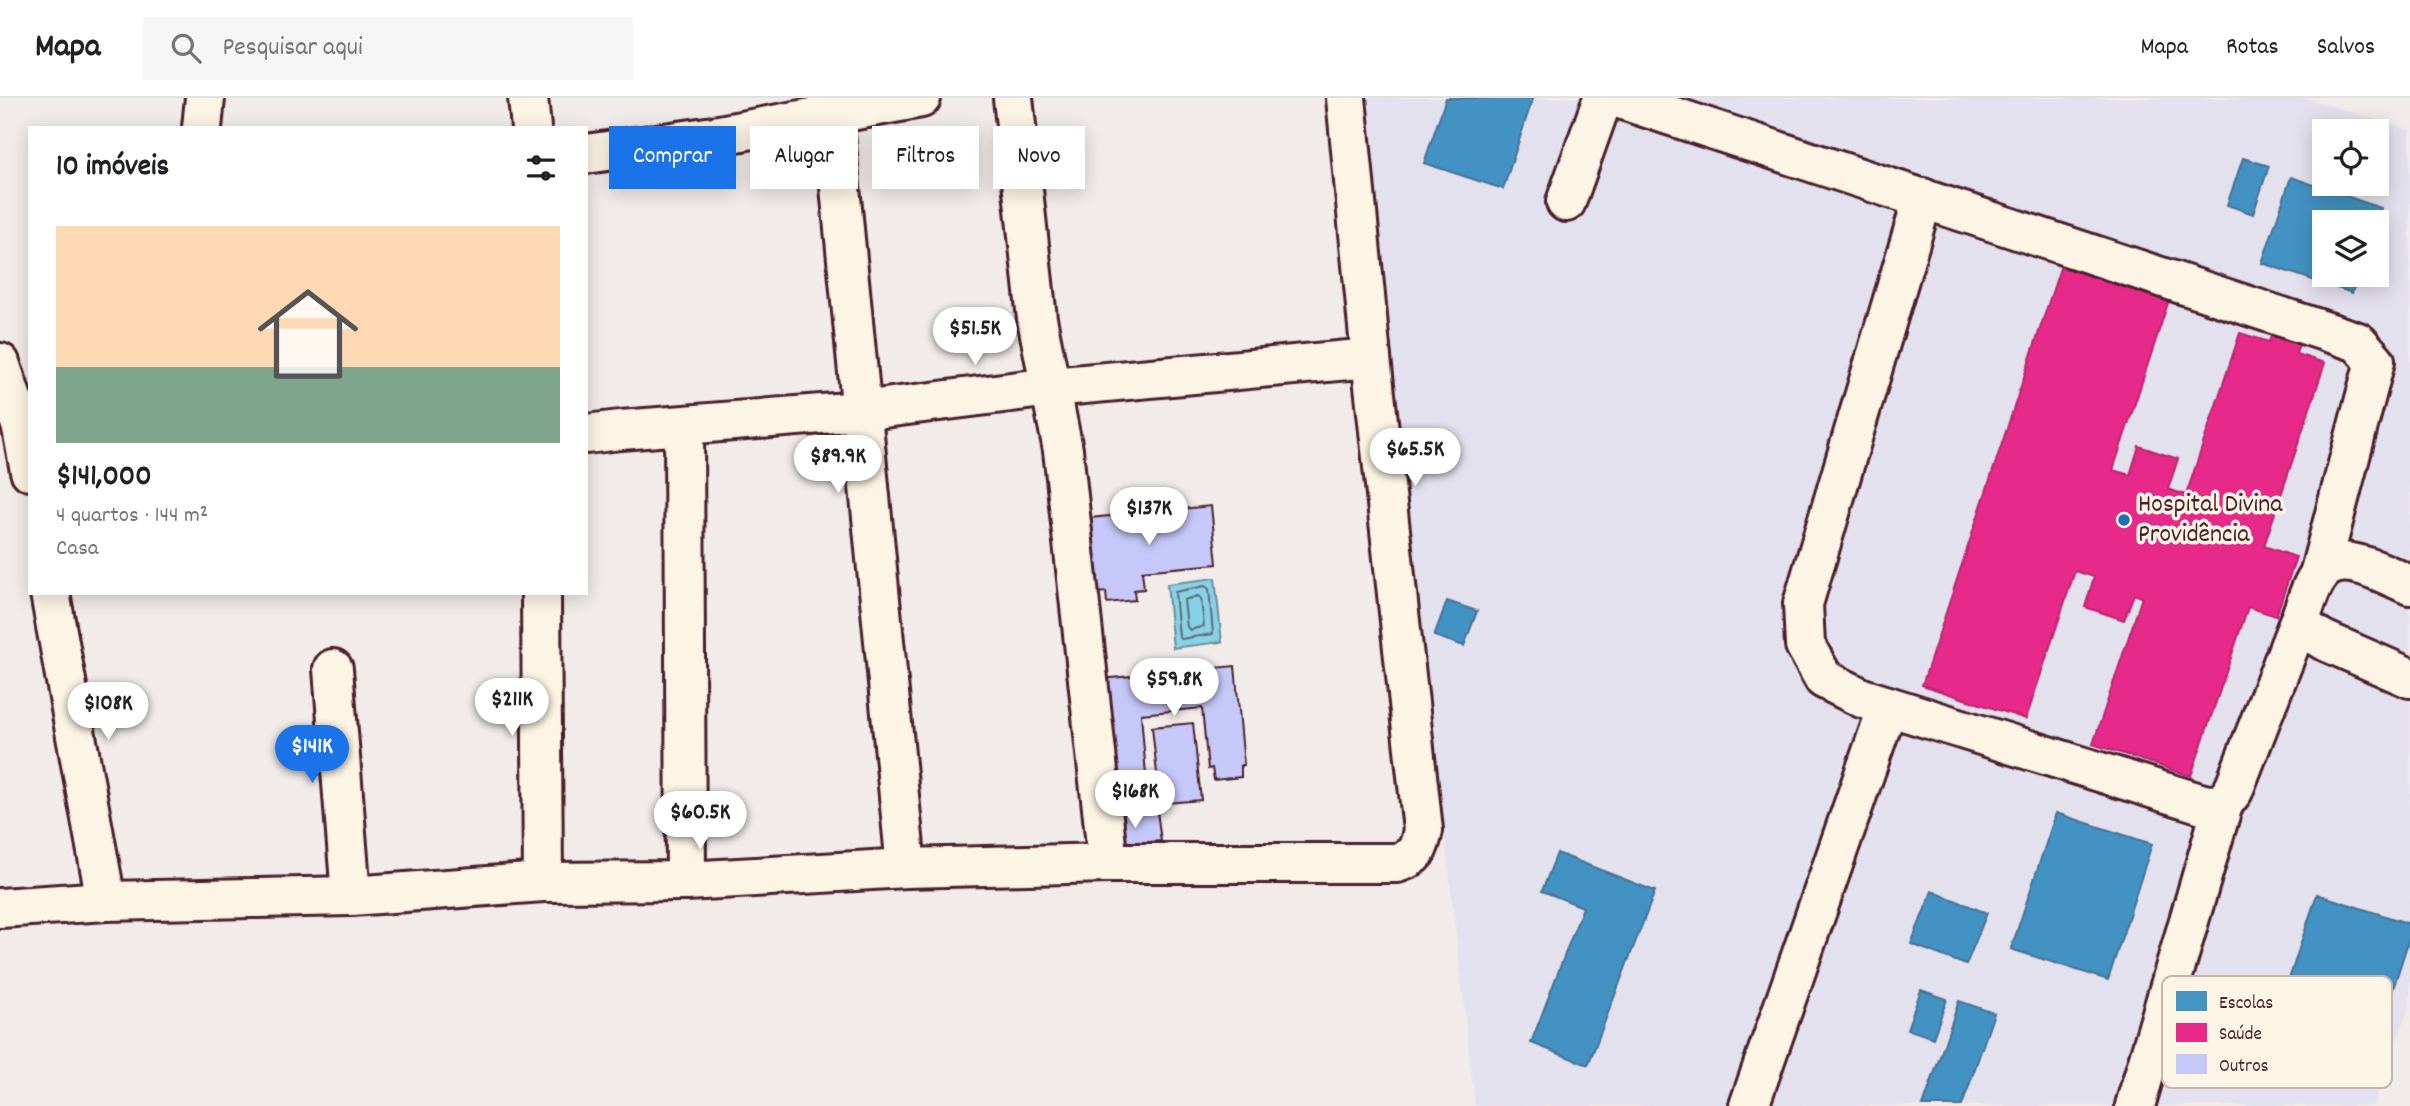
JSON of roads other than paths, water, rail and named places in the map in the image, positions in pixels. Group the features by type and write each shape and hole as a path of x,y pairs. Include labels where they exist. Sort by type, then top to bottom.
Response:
{"street":[{"path":"202,126 205,98"},
{"path":"528,98 531,126"},
{"path":"588,154 714,136 921,98"},
{"path":"1013,98 1037,319 1063,450 1108,863"},
{"path":"0,908 106,901 351,896 543,882 686,881 906,868 1108,863 1396,863 1410,859 1420,846 1423,830 1371,358 1346,98"},
{"path":"1566,202 1603,98"},
{"path":"1617,98 2358,342 2375,361 2319,575 2233,791 2223,804 2173,976"},
{"path":"833,115 906,868"},
{"path":"1923,198 1803,604 1805,645 1824,679 1862,698 2206,805 2223,804"},
{"path":"588,435 860,411 1051,387 1371,358"},
{"path":"0,363 19,413 28,460"},
{"path":"684,426 686,881"},
{"path":"2319,575 2330,564 2350,561 2410,585"},
{"path":"51,595 106,901"},
{"path":"541,595 543,882"},
{"path":"2298,624 2323,640 2410,678"},
{"path":"333,669 351,896"},
{"path":"1749,1106 1888,706"},
{"path":"2135,1106 2162,1013"}],"water":[{"path":"1215,578 1222,642 1173,648 1167,584"}],"place":[{"name":"Hospital Divina Providência","path":"2124,520"}]}
